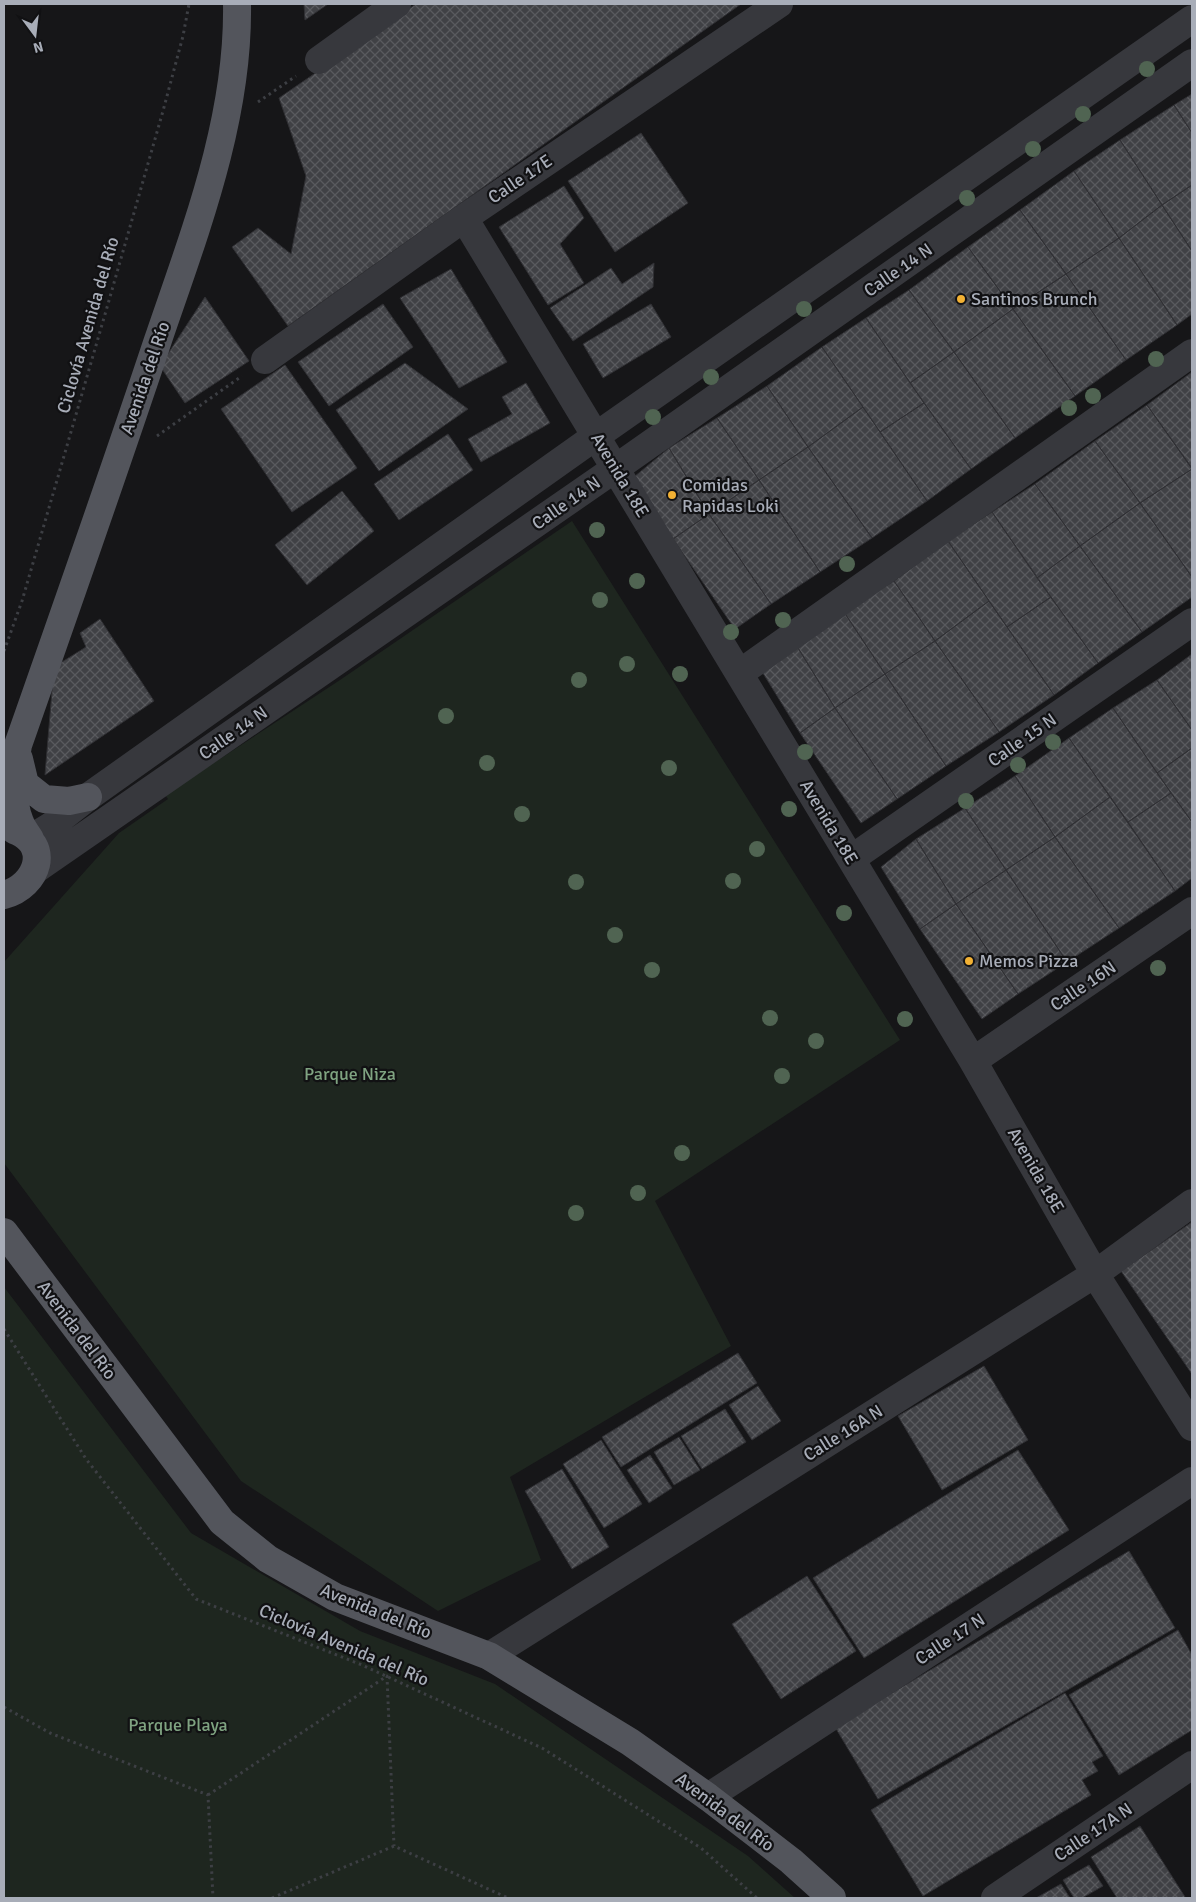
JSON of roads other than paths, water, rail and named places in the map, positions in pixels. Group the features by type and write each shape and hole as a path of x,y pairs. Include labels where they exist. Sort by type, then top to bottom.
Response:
{"main road":[{"name":"Avenida del Río","path":"20,884 37,861 36,849 20,823 17,811 11,752 116,465 194,232 225,125 234,76 238,26 237,4"},
{"path":"11,752 25,784 44,799 69,801 88,797"},
{"path":"4,828 20,832 30,839"},
{"path":"4,908 20,884"},
{"name":"Avenida del Río","path":"4,1232 222,1522 268,1560 335,1597 489,1656 630,1742 708,1797 791,1862 832,1898"}],"street":[{"path":"319,60 397,4"},
{"name":"Calle 17E","path":"265,360 464,218 779,4"},
{"name":"Calle 14 N","path":"30,839 51,826 88,797 596,436 1192,19"},
{"name":"Calle 14 N","path":"20,884 1192,63"},
{"name":"Avenida 18E","path":"464,218 973,1061 1095,1274 1192,1426"},
{"path":"740,674 1192,353"},
{"name":"Calle 15 N","path":"851,859 1192,622"},
{"name":"Calle 16N","path":"973,1061 1192,911"},
{"name":"Calle 16A N","path":"489,1656 1095,1274 1192,1203"},
{"name":"Calle 17 N","path":"708,1797 1192,1481"},
{"name":"Calle 17A N","path":"995,1898 1192,1765"}],"place":[{"name":"Santinos Brunch","path":"961,299"},
{"name":"Comidas Rapidas Loki","path":"672,495"},
{"name":"Memos Pizza","path":"969,961"}],"park label":[{"name":"Parque Niza","path":"350,1074"},
{"name":"Parque Playa","path":"178,1725"}]}
